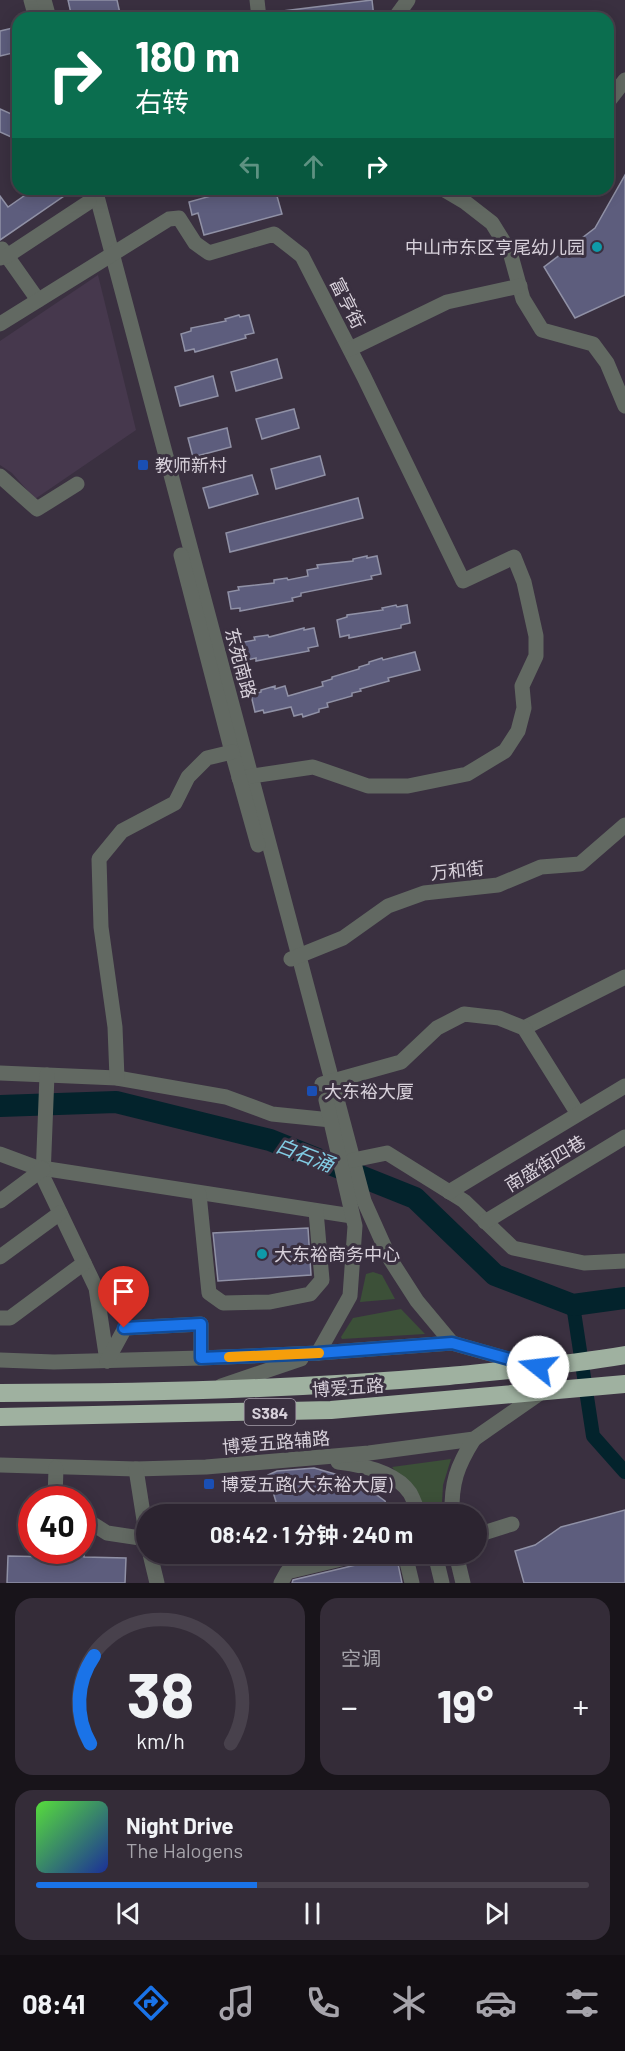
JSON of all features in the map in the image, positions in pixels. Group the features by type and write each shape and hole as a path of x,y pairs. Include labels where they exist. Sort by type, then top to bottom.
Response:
{"highway":[{"name":"博爱五路","path":"0,1393 210,1390 384,1382 565,1364 625,1355"},
{"name":"博爱五路","path":"0,1417 331,1410 598,1387 623,1388"}],"street":[{"path":"614,94 625,80"},
{"path":"38,300 2,254 87,195"},
{"name":"东苑南路","path":"90,195 232,752 245,777"},
{"name":"东苑南路","path":"91,195 346,1150"},
{"path":"453,195 492,223 510,252 523,299 542,330 594,345 607,363 625,406"},
{"name":"富亨街","path":"105,258 169,219 179,218 195,243 209,253 274,234 302,256 463,581 514,556 524,582 536,636 536,656 522,686 524,708 518,731 505,751 467,774 408,786 368,786 314,767 245,777"},
{"path":"0,324 105,258"},
{"path":"350,349 447,302 520,286"},
{"path":"0,476 37,509 77,484"},
{"path":"117,1078 115,1027 101,927 99,859 122,831 175,803 188,777 207,758 232,752"},
{"name":"万和街","path":"295,957 342,938 388,906 424,893 498,885 541,867 580,864 625,825"},
{"path":"524,1028 625,977"},
{"path":"327,1082 401,1062 437,1028 464,1014 499,1018 524,1028 578,1114"},
{"path":"0,1073 117,1078 226,1097 272,1114 331,1120"},
{"path":"47,1075 43,1177 96,1288 107,1361"},
{"name":"东苑南路","path":"327,1082 331,1120 346,1150"},
{"path":"449,1192 625,1086"},
{"name":"南盛街四巷","path":"485,1222 625,1137"},
{"path":"346,1150 387,1153 464,1201 513,1248 584,1263 625,1261"},
{"path":"346,1150 367,1208 390,1259 417,1301 452,1343"},
{"path":"210,1390 318,1353 350,1296 355,1226 351,1210 346,1150"},
{"path":"0,1154 43,1169 199,1194 316,1211 351,1210"},
{"path":"0,1201 43,1169"},
{"path":"199,1194 209,1293 224,1303 270,1302 310,1294 322,1280 316,1211"},
{"path":"0,1257 60,1213"},
{"path":"0,1318 10,1318 84,1263"},
{"path":"107,1361 124,1328 201,1324 201,1358"},
{"name":"博爱五路","path":"0,1360 54,1362 201,1358 318,1353 452,1343 538,1367"},
{"name":"博爱五路辅路","path":"0,1465 136,1469 206,1467 308,1459 474,1440 540,1393"},
{"path":"453,1504 454,1480 462,1458 474,1440"},
{"path":"308,1459 357,1464 387,1474 409,1492 415,1504"},
{"path":"55,1486 56,1468"},
{"path":"136,1469 142,1504"},
{"path":"487,1532 512,1524"},
{"path":"96,1526 107,1533 136,1537"},
{"path":"152,1564 157,1583"},
{"path":"281,1583 287,1572 320,1564"},
{"path":"407,1564 412,1583"},
{"path":"437,1564 442,1583"},
{"path":"459,1564 464,1583"}],"shaded area":[{"path":"98,275 136,430 35,499 12,473 0,465 0,341"}],"green space":[{"path":"373,1272 382,1275 395,1299 360,1302 366,1274"},
{"path":"401,1309 425,1334 342,1339 341,1337 353,1318"},
{"path":"451,1459 443,1485 442,1503 423,1504 392,1467"}],"building":[{"path":"68,0 117,0 120,12 71,12"},
{"path":"372,0 373,12 283,12"},
{"path":"12,28 12,53 0,56 0,31"},
{"path":"0,109 12,114 12,137 0,132"},
{"name":"中山市东区亨尾幼儿园","path":"625,175 625,295 575,318 544,267 595,228"},
{"path":"25,195 64,196 0,240 0,196 8,207"},
{"path":"214,195 277,195 282,214 204,235 198,213 192,215 189,202"},
{"path":"239,315 240,317 249,315 254,333 245,335 246,338 195,352 194,349 185,351 181,334 191,331 191,328 226,321 225,319"},
{"path":"277,359 282,378 236,391 231,372"},
{"path":"213,376 218,396 180,406 175,387"},
{"path":"294,409 299,428 262,439 256,419"},
{"path":"227,428 231,447 193,457 188,438"},
{"path":"320,456 325,475 276,489 271,469"},
{"path":"252,475 258,494 209,508 203,488"},
{"path":"358,498 363,518 230,552 226,533"},
{"path":"367,556 367,558 377,556 381,574 371,576 372,579 301,593 301,596 292,598 293,601 240,611 240,608 231,609 228,592 239,590 238,587 308,576 307,570 318,568 317,565 353,561 353,559"},
{"path":"396,605 397,607 407,605 410,623 401,625 401,628 349,638 349,635 340,637 337,620 347,615 383,610 382,608"},
{"path":"304,628 304,630 314,628 318,646 308,648 309,651 256,661 256,658 247,660 244,642 255,640 254,637 268,635 269,637"},
{"path":"415,652 420,670 388,678 389,681 360,689 361,691 352,693 352,696 327,703 328,707 319,709 319,712 303,717 302,714 294,716 291,707 264,713 263,710 255,712 251,695 261,690 285,686 288,696 323,686 322,682 359,669 369,662"},
{"name":"大东裕商务中心","path":"308,1228 311,1275 218,1281 213,1233"},
{"path":"314,1468 356,1480 386,1504 277,1504 268,1475 277,1471"},
{"path":"625,1510 625,1583 524,1583 515,1551 535,1545 561,1527"},
{"path":"8,1556 18,1556 18,1564 96,1564 96,1557 126,1558 125,1583 7,1583"},
{"path":"360,1564 398,1564 402,1583 292,1583 293,1580"}],"waterway":[{"name":"白石涌","path":"0,1106 116,1102 270,1140 415,1198 495,1275 573,1305 625,1298"},
{"path":"573,1305 593,1436 625,1472"}],"slow traffic":[{"path":"229,1357 319,1353"}],"place":[{"name":"中山市东区亨尾幼儿园","path":"597,247"},
{"name":"教师新村","path":"143,465"},
{"name":"大东裕大厦","path":"312,1091"},
{"name":"大东裕商务中心","path":"262,1254"},
{"name":"博爱五路(大东裕大厦)","path":"209,1484"}],"route":[{"path":"124,1328 201,1324 201,1358 318,1353 452,1343 538,1367"}]}
